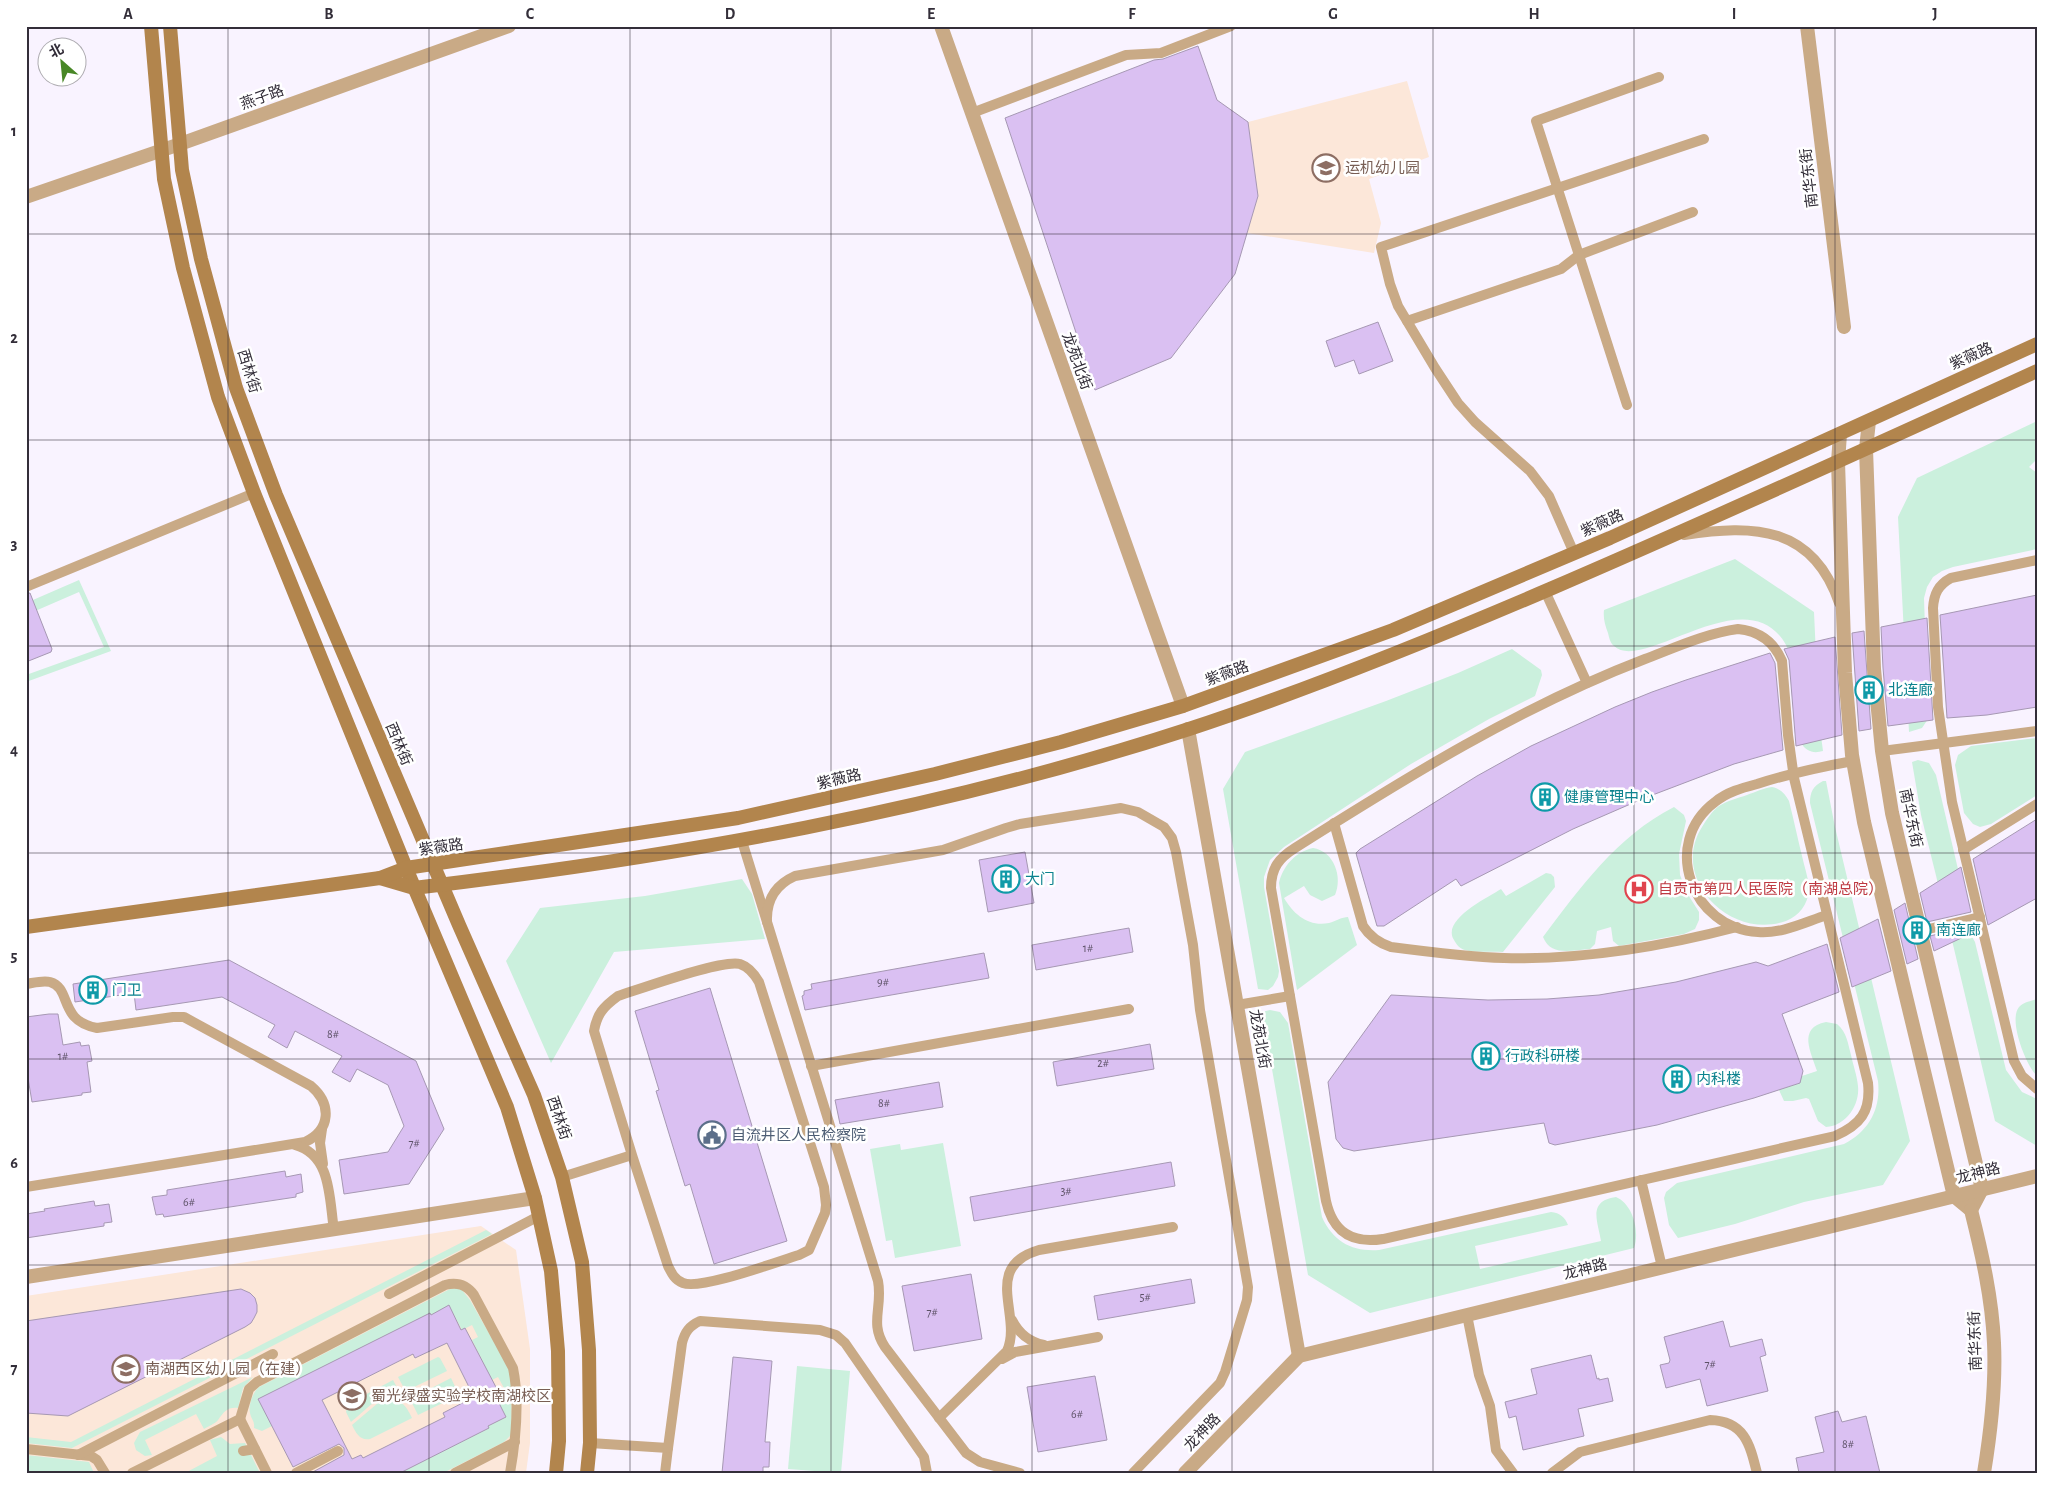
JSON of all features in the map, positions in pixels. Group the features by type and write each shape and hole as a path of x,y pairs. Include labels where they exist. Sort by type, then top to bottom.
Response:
{"main road":[{"path":"151,26 164,179 183,268 218,397 254,493 414,888 507,1107 535,1198 550,1271 558,1350 559,1441 556,1473"},
{"name":"西林街","path":"170,26 182,170 201,259 236,388 276,495 433,866 534,1094 562,1177 582,1262 589,1350 590,1443 587,1473"},
{"name":"紫薇路","path":"26,927 380,878 406,868 433,866 738,818 935,774 1062,742 1182,706 1393,630 1574,553 2037,344"},
{"name":"紫薇路","path":"380,878 414,888 742,841 939,798 1188,729 1402,652 1670,537 2037,371"}],"street":[{"name":"燕子路","path":"26,197 509,26"},
{"name":"龙苑北街","path":"941,26 1182,706"},
{"name":"南华东街","path":"1808,26 1844,327"},
{"name":"南华东街","path":"1868,421 1866,449 1874,669 1882,751 1892,813 1982,1189"},
{"path":"1840,434 1838,462 1844,673 1852,761 1864,822 1954,1196 1971,1210 1982,1189"},
{"name":"龙苑北街","path":"1188,729 1299,1356"},
{"name":"龙神路","path":"1185,1473 1299,1356 2037,1176"},
{"path":"26,1277 535,1198"},
{"name":"南华东街","path":"1971,1210 1984,1265 1994,1344 1991,1430 1984,1473"}],"lane":[{"path":"972,113 1126,55 1161,52 1231,26"},
{"path":"1627,405 1536,121 1659,77"},
{"path":"1574,553 1549,496 1530,471 1482,428 1458,403 1398,306 1390,284 1381,247 1704,139"},
{"path":"1407,321 1561,269 1579,255 1693,212"},
{"path":"26,587 254,493"},
{"path":"1670,537 1713,530 1747,529 1775,535 1795,543 1812,556 1823,568 1834,587 1843,614"},
{"path":"2037,560 1951,578 1937,590 1933,608 1936,683 1942,743 1952,802 2014,1060 2022,1076 2037,1089"},
{"path":"1545,591 1586,683"},
{"path":"1738,629 1757,633 1774,646 1782,661 1793,772 1868,1083 1868,1102 1865,1112 1858,1122 1848,1130 1834,1136 1383,1239 1370,1241 1351,1237 1336,1225 1328,1209 1271,888 1273,870 1285,854 1461,746 1586,683 1718,633 1738,629"},
{"path":"1882,751 2037,731"},
{"path":"1827,914 1773,932 1757,932 1737,927 1709,912 1694,890 1686,859 1691,835 1703,812 1723,796 1793,772 1852,761"},
{"path":"1963,850 2037,804"},
{"path":"767,922 766,913 773,893 779,884 795,876 943,850 1013,826 1122,808 1138,812 1158,823 1169,833 1176,852 1192,945 1200,1010 1248,1293 1225,1372 1220,1383 1134,1473"},
{"path":"1334,823 1363,926 1376,940 1391,947 1466,956 1504,958 1570,956 1663,945 1737,927"},
{"path":"742,841 878,1281 880,1291 876,1318 878,1334 885,1347 960,1447 972,1458 1020,1473"},
{"path":"1920,931 1980,916"},
{"path":"720,965 742,965 756,975 759,982 824,1187 825,1213 811,1246 804,1253 703,1284 684,1284 675,1278 668,1266 632,1155 594,1032 596,1018 607,1004 618,996 720,965"},
{"path":"26,984 47,981 59,987 70,1012 78,1021 86,1026 97,1028 184,1017 311,1086 317,1091 325,1106 326,1118 322,1127 320,1143 334,1230"},
{"path":"1237,1005 1290,996"},
{"path":"811,1066 1130,1009"},
{"path":"26,1187 293,1145 310,1140 322,1127"},
{"path":"293,1145 310,1151 324,1168"},
{"path":"562,1177 632,1155"},
{"path":"1641,1180 1662,1267"},
{"path":"389,1294 539,1216"},
{"path":"939,1418 1001,1359 1011,1342 1011,1318 1006,1282 1014,1267 1025,1256 1039,1250 1173,1226"},
{"path":"267,1473 240,1419 249,1389 257,1382 452,1283 466,1286 474,1294 513,1368 515,1378 515,1442 510,1473"},
{"path":"1467,1315 1479,1375 1490,1406 1496,1450 1514,1473"},
{"path":"1011,1318 1018,1330 1028,1339 1042,1345 1052,1346"},
{"path":"665,1473 684,1333 691,1325 700,1321 820,1330 836,1336 845,1343 924,1457 927,1473"},
{"path":"1001,1359 1015,1352 1098,1338"},
{"path":"78,1455 273,1354"},
{"path":"132,1473 240,1419"},
{"path":"1552,1473 1580,1452 1710,1420 1719,1420 1732,1425 1742,1433 1750,1444 1757,1473"},
{"path":"102,1469 99,1449 106,1440"},
{"path":"455,1473 515,1442"},
{"path":"590,1443 668,1448"},
{"path":"26,1449 91,1456 102,1469"},
{"path":"243,1451 255,1449"},
{"path":"296,1473 338,1451"}],"shaded area":[{"name":"运机幼儿园","path":"1407,81 1429,157 1369,179 1381,223 1374,253 1247,233 1248,122"},
{"name":"蜀光绿盛实验学校南湖校区","path":"481,1226 516,1250 530,1349 530,1443 526,1473 26,1473 26,1296"}],"green space":[{"path":"2037,421 2037,459 2029,467 2037,473 2037,549 1953,567 1933,577 1927,587 1924,598 1928,719 1922,728 1909,732 1898,517 1917,478"},
{"path":"1735,559 1814,612 1819,721 1823,751 1810,751 1801,743 1794,678 1789,653 1786,645 1769,626 1747,620 1722,622 1648,648 1628,651 1614,646 1611,642 1605,622 1604,610"},
{"path":"79,580 111,651 26,682 26,675 104,647 79,592 26,615 26,603"},
{"path":"1512,649 1541,670 1542,675 1535,696 1489,719 1411,764 1284,847 1270,860 1264,877 1264,887 1279,971 1273,986 1268,990 1258,989 1223,789 1245,752 1386,701 1458,673"},
{"path":"2037,738 2037,795 1991,824 1980,827 1973,824 1964,813 1955,765 1958,755 1971,746"},
{"path":"1918,760 1929,763 1936,775 1964,895 1946,916 1921,815 1912,762"},
{"path":"1823,781 1826,781 1835,827 1910,1141 1883,1185 1804,1202 1735,1224 1678,1238 1669,1225 1664,1198 1666,1192 1677,1183 1844,1144 1853,1139 1867,1126 1875,1110 1878,1081 1810,803 1813,790"},
{"path":"1772,787 1782,792 1789,801 1808,878 1809,890 1805,905 1799,913 1786,921 1765,925 1745,922 1727,914 1711,901 1700,885 1693,866 1694,847 1702,827 1719,806"},
{"path":"1674,807 1684,815 1686,821 1679,854 1680,875 1687,893 1699,912 1699,920 1695,929 1684,934 1619,946 1613,941 1611,927 1597,931 1595,944 1590,949 1563,951 1551,947 1543,937 1601,864 1635,833"},
{"path":"1313,848 1326,854 1335,866 1338,880 1335,895 1322,901 1310,895 1304,886 1284,898 1292,910 1303,918 1315,923 1329,923 1348,917 1357,945 1297,990 1279,883 1283,871 1295,856"},
{"path":"1546,873 1554,877 1555,887 1503,952 1469,951 1461,949 1457,945 1452,932 1454,925 1467,910 1501,889 1506,896"},
{"path":"742,879 752,894 765,939 614,952 551,1063 506,961 540,908 645,896"},
{"path":"1954,930 1967,932 1975,942 2006,1070 2022,1092 2037,1099 2037,1146 1995,1121 1950,932"},
{"path":"2037,999 2037,1076 2028,1063 2020,1043 2017,1032 2016,1013 2021,1005"},
{"path":"1270,1010 1280,1012 1288,1023 1322,1217 1332,1233 1345,1244 1361,1249 1379,1250 1551,1212 1560,1214 1567,1222 1568,1225 1475,1246 1480,1269 1601,1241 1596,1213 1601,1203 1616,1197 1627,1206 1634,1219 1636,1242 1634,1248 1370,1313 1308,1275 1262,1012"},
{"path":"1826,1022 1837,1024 1845,1034 1857,1078 1858,1093 1854,1107 1845,1119 1833,1126 1826,1127 1818,1121 1809,1099 1784,1101 1779,1090 1799,1083 1802,1076 1817,1071 1808,1042 1809,1035 1817,1025"},
{"path":"943,1143 961,1246 895,1258 892,1240 886,1241 870,1149 900,1144 901,1150"},
{"path":"486,1230 492,1234 72,1448 26,1443 26,1437 71,1442"},
{"path":"450,1289 462,1290 470,1300 511,1372 512,1434 504,1442 443,1473 400,1473 489,1428 488,1426 506,1417 494,1393 504,1388 498,1377 492,1380 472,1340 478,1337 472,1325 462,1330 449,1306 431,1315 430,1313 259,1399 272,1426 262,1431 254,1428 250,1413 250,1403 259,1387"},
{"path":"438,1357 447,1371 405,1390 398,1377"},
{"path":"797,1366 850,1371 841,1473 788,1469"},
{"path":"253,1377 243,1388 238,1408 231,1408 226,1411 213,1424 204,1429 196,1414 145,1440 152,1455 145,1456 136,1450 134,1443 140,1432"},
{"path":"451,1378 459,1395 418,1415 411,1401 412,1398"},
{"path":"393,1380 400,1393 398,1398 384,1398 372,1404 351,1422 346,1412 348,1404"},
{"path":"387,1400 403,1404 412,1418 370,1439 361,1438 352,1425 378,1403"},
{"path":"221,1437 230,1444 245,1443 260,1473 185,1473 217,1456 210,1440"},
{"path":"26,1455 89,1462 94,1473 26,1473"}],"building":[{"path":"1198,46 1217,100 1248,122 1258,196 1235,274 1171,358 1095,390 1005,118 1154,60 1163,59"},
{"path":"1378,322 1393,361 1359,374 1354,360 1335,367 1326,341"},
{"path":"30,593 52,649 51,652 26,662 26,594"},
{"path":"2037,595 2037,707 1987,715 1947,718 1940,615"},
{"path":"1927,618 1933,720 1888,726 1881,627"},
{"path":"1864,631 1871,729 1859,731 1852,633"},
{"path":"1835,637 1842,735 1796,746 1789,660 1784,649"},
{"name":"健康管理中心","path":"1770,653 1775,663 1783,750 1734,764 1642,799 1573,829 1461,886 1456,879 1384,926 1377,926 1356,853 1360,849 1477,776 1531,746 1652,692"},
{"path":"2037,819 2037,898 1988,925 1973,859"},
{"name":"大门","path":"1025,852 1034,903 988,912 979,860"},
{"path":"1961,867 1971,912 1927,922 1920,893"},
{"path":"1905,903 1918,959 1907,964 1894,910"},
{"path":"1878,919 1891,971 1852,987 1840,938"},
{"path":"1974,925 1976,931 1934,951 1930,936"},
{"path":"1129,928 1133,952 1036,970 1032,945"},
{"name":"行政科研楼","path":"1827,944 1839,992 1782,1014 1803,1071 1800,1083 1657,1125 1555,1145 1549,1143 1544,1123 1354,1151 1343,1148 1336,1139 1328,1082 1391,995 1488,1000 1547,999 1599,995 1676,982 1756,962 1768,966"},
{"path":"984,953 989,978 805,1010 802,996 804,991 812,989 811,984"},
{"path":"229,960 416,1061 444,1129 409,1184 344,1194 339,1160 388,1152 404,1126 388,1085 357,1069 350,1082 332,1072 342,1056 295,1031 287,1048 268,1037 275,1025 222,997 136,1010 134,993 75,1002 73,984"},
{"name":"自流井区人民检察院","path":"710,988 787,1241 714,1264 690,1184 685,1186 656,1091 659,1090 635,1011"},
{"path":"58,1014 63,1045 80,1042 81,1046 89,1045 92,1061 87,1062 91,1092 32,1102 26,1066 26,1017"},
{"path":"1150,1044 1154,1069 1057,1086 1053,1062"},
{"path":"939,1082 943,1107 840,1124 835,1100"},
{"path":"1171,1162 1175,1186 974,1221 970,1197"},
{"path":"285,1171 286,1177 301,1174 303,1192 296,1194 296,1197 164,1217 163,1214 156,1215 152,1197 167,1195 167,1190"},
{"path":"94,1201 95,1206 109,1204 112,1222 104,1223 104,1226 26,1238 26,1214 45,1211 44,1209"},
{"path":"971,1274 982,1339 914,1351 902,1286"},
{"path":"1191,1279 1195,1303 1098,1320 1094,1296"},
{"path":"241,1289 250,1293 255,1298 257,1305 257,1312 254,1318 245,1327 68,1416 26,1413 26,1321"},
{"path":"449,1305 461,1330 465,1328 498,1391 494,1393 506,1417 488,1426 489,1428 400,1473 311,1473 344,1455 344,1448 339,1444 293,1467 258,1399 430,1313 431,1315","holes":["447,1343 474,1397 443,1413 445,1417 363,1458 361,1455 352,1459 322,1400 413,1354 415,1358"]},
{"path":"1723,1321 1730,1347 1762,1339 1766,1355 1760,1357 1768,1391 1707,1406 1700,1379 1666,1388 1660,1365 1669,1363 1670,1360 1664,1337"},
{"path":"1591,1355 1597,1379 1608,1378 1613,1401 1578,1409 1584,1436 1523,1450 1516,1416 1509,1418 1505,1402 1537,1394 1531,1369"},
{"path":"733,1357 772,1361 765,1442 770,1442 769,1467 763,1467 763,1473 722,1473"},
{"path":"1095,1376 1107,1440 1038,1452 1027,1387"},
{"path":"1838,1411 1842,1422 1866,1416 1880,1473 1799,1473 1796,1458 1824,1452 1815,1417"}],"place":[{"name":"运机幼儿园","path":"1326,168"},
{"name":"北连廊","path":"1869,690"},
{"name":"健康管理中心","path":"1545,797"},
{"name":"大门","path":"1006,879"},
{"name":"自贡市第四人民医院（南湖总院）","path":"1639,889"},
{"name":"南连廊","path":"1917,930"},
{"name":"门卫","path":"93,990"},
{"name":"行政科研楼","path":"1486,1056"},
{"name":"内科楼","path":"1677,1079"},
{"name":"自流井区人民检察院","path":"712,1135"},
{"name":"南湖西区幼儿园（在建）","path":"126,1369"},
{"name":"蜀光绿盛实验学校南湖校区","path":"352,1396"}]}
